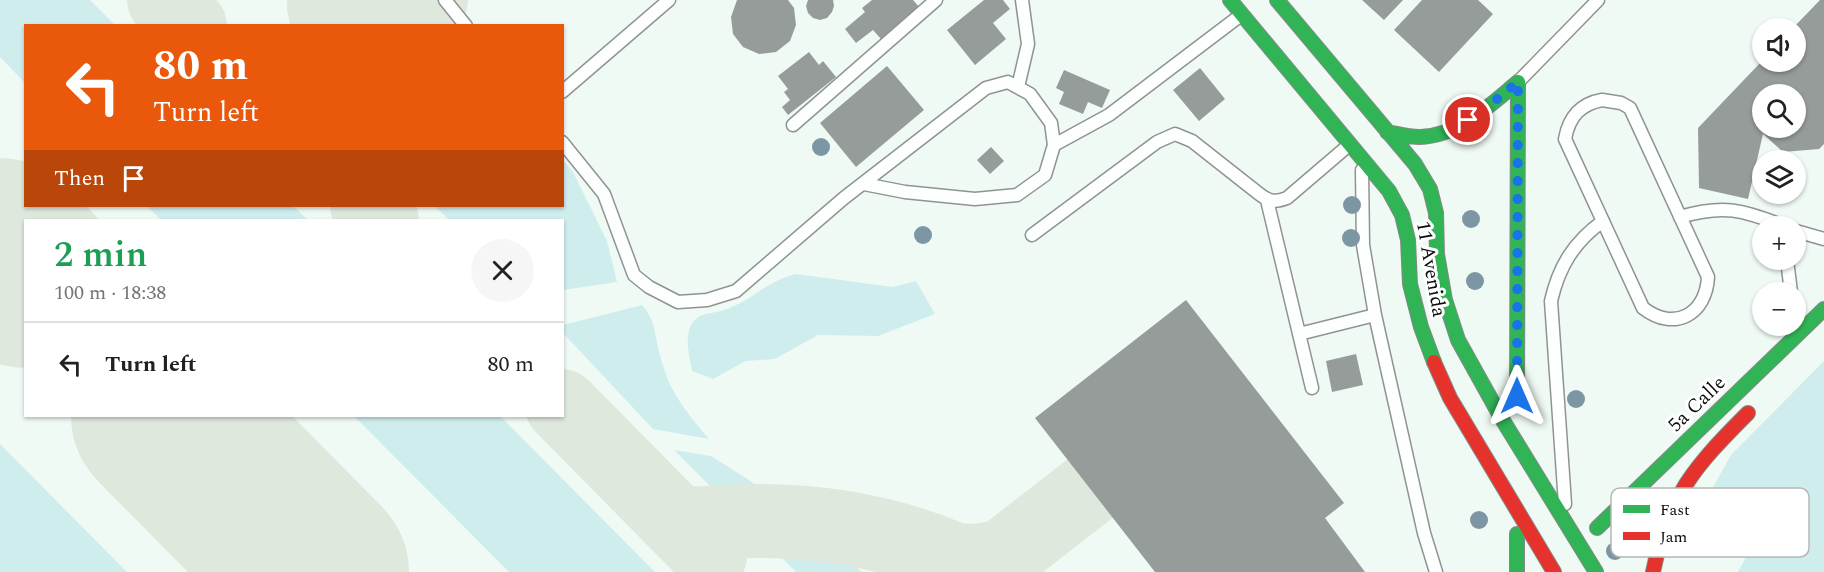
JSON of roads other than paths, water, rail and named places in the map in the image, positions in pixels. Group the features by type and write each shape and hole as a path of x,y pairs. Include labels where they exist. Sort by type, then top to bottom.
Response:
{"main road":[{"name":"11 Avenida","path":"1230,0 1389,191 1402,214 1408,240 1410,284 1421,327 1446,389 1554,572"},
{"name":"11 Avenida","path":"1276,0 1414,164 1430,189 1436,213 1437,254 1445,300 1458,340 1502,419 1596,572"},
{"path":"1387,132 1422,137 1454,128 1481,112 1518,82"},
{"path":"1517,396 1518,82"},
{"name":"5a Calle","path":"1638,488 1824,309"},
{"path":"1681,488 1693,470 1758,402"},
{"name":"5a Calle","path":"1597,528 1611,514"},
{"path":"1517,534 1517,572"},
{"path":"1653,572 1655,557"}],"lane":[{"path":"446,0 464,24"},
{"path":"564,90 669,0"},
{"path":"793,124 936,0"},
{"path":"1018,87 1028,44 1022,0"},
{"path":"1518,82 1598,0"},
{"path":"1054,145 1109,115 1242,14"},
{"path":"564,144 604,194 634,275 678,302 707,300 736,291 864,184 986,88 1008,82 1018,87 1030,94 1051,123 1054,145 1045,175 1017,195 975,199 905,192 864,184"},
{"path":"1602,100 1621,103 1630,108 1680,217 1708,277 1708,288 1698,308 1689,314 1670,320 1651,314 1643,308 1565,139 1570,120 1576,112 1593,102 1602,100"},
{"path":"1032,235 1157,142 1175,134 1192,141 1267,200 1276,202 1287,198 1350,144"},
{"path":"1362,157 1363,245 1375,315 1424,533 1436,572"},
{"path":"1267,200 1312,388"},
{"path":"1680,217 1701,211 1722,209 1758,216"},
{"path":"1566,523 1551,300 1559,271 1567,256 1589,231 1603,221"},
{"path":"1806,234 1824,239"},
{"path":"1299,334 1375,315"},
{"path":"1770,361 1781,336"}]}
